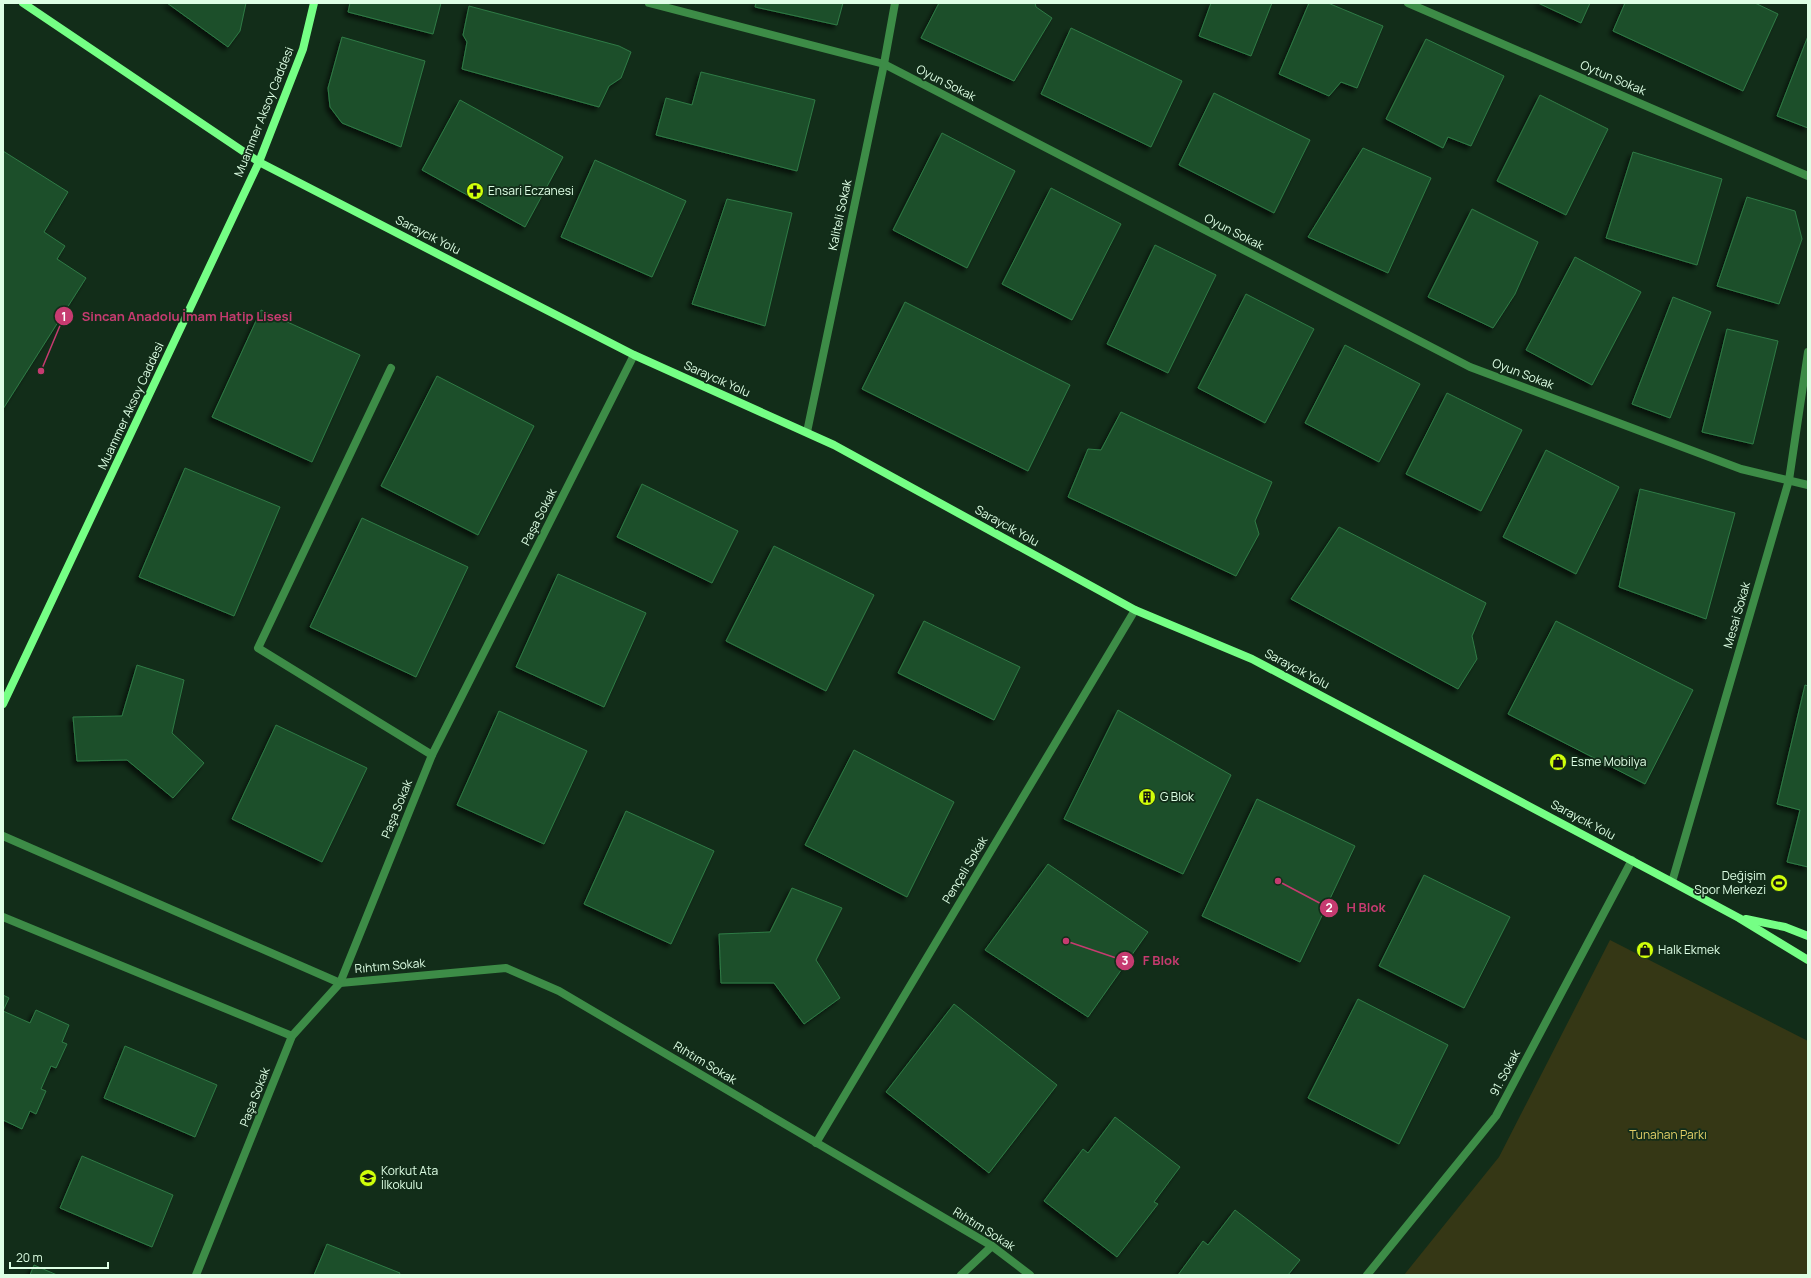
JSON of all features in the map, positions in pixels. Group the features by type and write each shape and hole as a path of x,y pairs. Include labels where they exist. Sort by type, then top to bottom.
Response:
{"main road":[{"name":"Saraycık Yolu","path":"23,3 259,162 634,355 834,445 1136,610 1252,659 1739,918"},
{"name":"Muammer Aksoy Caddesi","path":"3,704 259,162 302,49 314,3"},
{"path":"1739,918 1785,927 1808,936"},
{"path":"1739,918 1808,960"}],"street":[{"name":"Oyun Sokak","path":"649,3 884,64 1470,367 1741,469 1808,485"},
{"name":"Kaliteli Sokak","path":"807,432 884,64 895,3"},
{"name":"Oytun Sokak","path":"1408,3 1808,176"},
{"name":"Mesai Sokak","path":"1672,882 1789,480 1808,352"},
{"name":"Paşa Sokak","path":"196,1275 292,1036 340,983 432,755 634,355"},
{"path":"391,368 258,648 432,755"},
{"name":"Pençeli Sokak","path":"816,1143 1136,610"},
{"path":"3,836 340,983"},
{"name":"91. Sokak","path":"1367,1275 1496,1116 1632,860"},
{"path":"3,918 292,1036"},
{"name":"Rıhtım Sokak","path":"340,983 506,968 559,991 992,1246 1030,1275"},
{"path":"961,1275 992,1246"}],"green space":[{"name":"Tunahan Parkı","path":"1610,940 1808,1041 1808,1275 1404,1275 1499,1157"}],"building":[{"path":"167,3 246,3 240,31 228,47"},
{"path":"350,3 441,3 433,34 348,12"},
{"path":"756,3 843,3 837,25 755,7"},
{"path":"939,3 1035,3 1036,7 1052,18 1014,81 921,38"},
{"path":"1211,3 1272,3 1251,56 1199,36"},
{"path":"1309,3 1328,3 1383,26 1357,88 1341,82 1329,96 1279,74"},
{"path":"1538,3 1590,3 1581,23"},
{"path":"1625,3 1755,3 1778,14 1743,91 1613,31"},
{"path":"469,6 619,46 631,52 621,78 609,86 599,107 462,69 467,42 463,35"},
{"path":"1071,28 1182,81 1151,147 1041,94"},
{"path":"1808,36 1808,128 1777,116"},
{"path":"342,37 425,61 401,147 342,123 330,107 328,88"},
{"path":"1426,39 1504,76 1471,146 1448,137 1443,148 1386,119"},
{"path":"701,72 815,100 797,171 656,135 666,98 692,105"},
{"path":"1214,93 1310,140 1274,213 1179,165"},
{"path":"1540,95 1608,129 1566,215 1497,181"},
{"path":"460,100 563,157 525,227 422,170"},
{"path":"942,133 1015,171 967,268 893,230"},
{"path":"1363,148 1431,178 1388,273 1308,237"},
{"path":"3,151 68,192 44,232 65,246 57,259 86,278 3,409"},
{"path":"1633,152 1722,179 1697,265 1606,238"},
{"path":"595,160 686,201 652,277 561,237"},
{"path":"1051,188 1121,224 1072,320 1002,284"},
{"path":"1747,197 1795,211 1802,239 1779,304 1717,286"},
{"path":"727,199 792,213 765,326 692,304"},
{"path":"1472,209 1538,242 1515,294 1493,328 1428,297"},
{"path":"1155,245 1216,275 1168,373 1107,344"},
{"path":"1575,257 1641,292 1592,385 1526,350"},
{"path":"1246,294 1314,329 1265,423 1198,388"},
{"path":"1673,297 1711,312 1670,418 1632,404"},
{"path":"905,302 1070,385 1028,471 862,389"},
{"path":"261,310 360,355 312,462 212,417"},
{"path":"1727,329 1778,341 1753,444 1702,432"},
{"path":"1345,345 1420,384 1379,462 1305,423"},
{"path":"437,376 534,426 478,535 381,486"},
{"path":"1447,393 1522,430 1481,511 1406,474"},
{"path":"1121,412 1272,482 1255,521 1259,534 1236,576 1068,497 1088,449 1101,450"},
{"path":"1546,450 1619,487 1576,574 1503,537"},
{"path":"185,468 280,507 234,616 139,577"},
{"path":"642,484 738,531 712,583 617,537"},
{"path":"1640,489 1735,513 1706,619 1619,587"},
{"path":"362,518 468,567 416,677 310,627"},
{"path":"1339,527 1486,603 1472,636 1477,659 1458,689 1291,599"},
{"path":"774,546 874,595 826,691 726,641"},
{"path":"558,574 646,613 604,707 516,667"},
{"path":"924,621 1020,667 994,720 898,673"},
{"path":"1556,621 1693,690 1645,784 1508,714"},
{"path":"137,665 184,680 172,733 204,763 173,798 127,760 77,761 73,717 122,716"},
{"path":"1805,685 1808,686 1808,867 1787,862 1800,810 1777,804"},
{"name":"G Blok","path":"1118,710 1231,775 1183,874 1064,819"},
{"path":"499,711 587,751 544,844 457,805"},
{"path":"276,725 367,768 322,862 232,819"},
{"path":"854,750 954,802 907,897 805,845"},
{"path":"1257,799 1355,846 1300,962 1202,916"},
{"path":"626,811 714,851 671,944 584,904"},
{"path":"1048,864 1148,932 1088,1017 985,950"},
{"path":"1424,875 1510,917 1464,1008 1379,966"},
{"path":"792,888 842,908 816,960 840,998 804,1024 774,983 721,983 719,934 770,932"},
{"path":"3,995 9,998 3,1011"},
{"path":"1358,999 1448,1045 1399,1144 1308,1098"},
{"path":"954,1004 1057,1085 989,1173 886,1092"},
{"path":"36,1010 69,1025 62,1042 67,1044 56,1068 51,1066 41,1089 46,1091 36,1114 30,1111 22,1129 3,1120 3,1011 30,1023"},
{"path":"125,1046 217,1085 195,1137 104,1098"},
{"path":"1115,1117 1180,1167 1154,1202 1158,1204 1117,1257 1044,1201 1083,1149 1088,1153"},
{"path":"82,1156 173,1195 152,1247 60,1208"},
{"path":"1235,1210 1300,1260 1288,1275 1178,1275 1203,1241 1208,1245"},
{"path":"327,1244 400,1273 399,1275 314,1275"},
{"path":"34,1265 57,1275 30,1275"}],"place":[{"name":"Ensari Eczanesi","path":"475,191"},
{"name":"Sincan Anadolu İmam Hatip Lisesi","path":"41,371"},
{"name":"Esme Mobilya","path":"1558,762"},
{"name":"G Blok","path":"1147,797"},
{"name":"H Blok","path":"1278,881"},
{"name":"Değişim Spor Merkezi","path":"1779,883"},
{"name":"F Blok","path":"1066,941"},
{"name":"Halk Ekmek","path":"1645,950"},
{"name":"Korkut Ata İlkokulu","path":"368,1178"}]}
